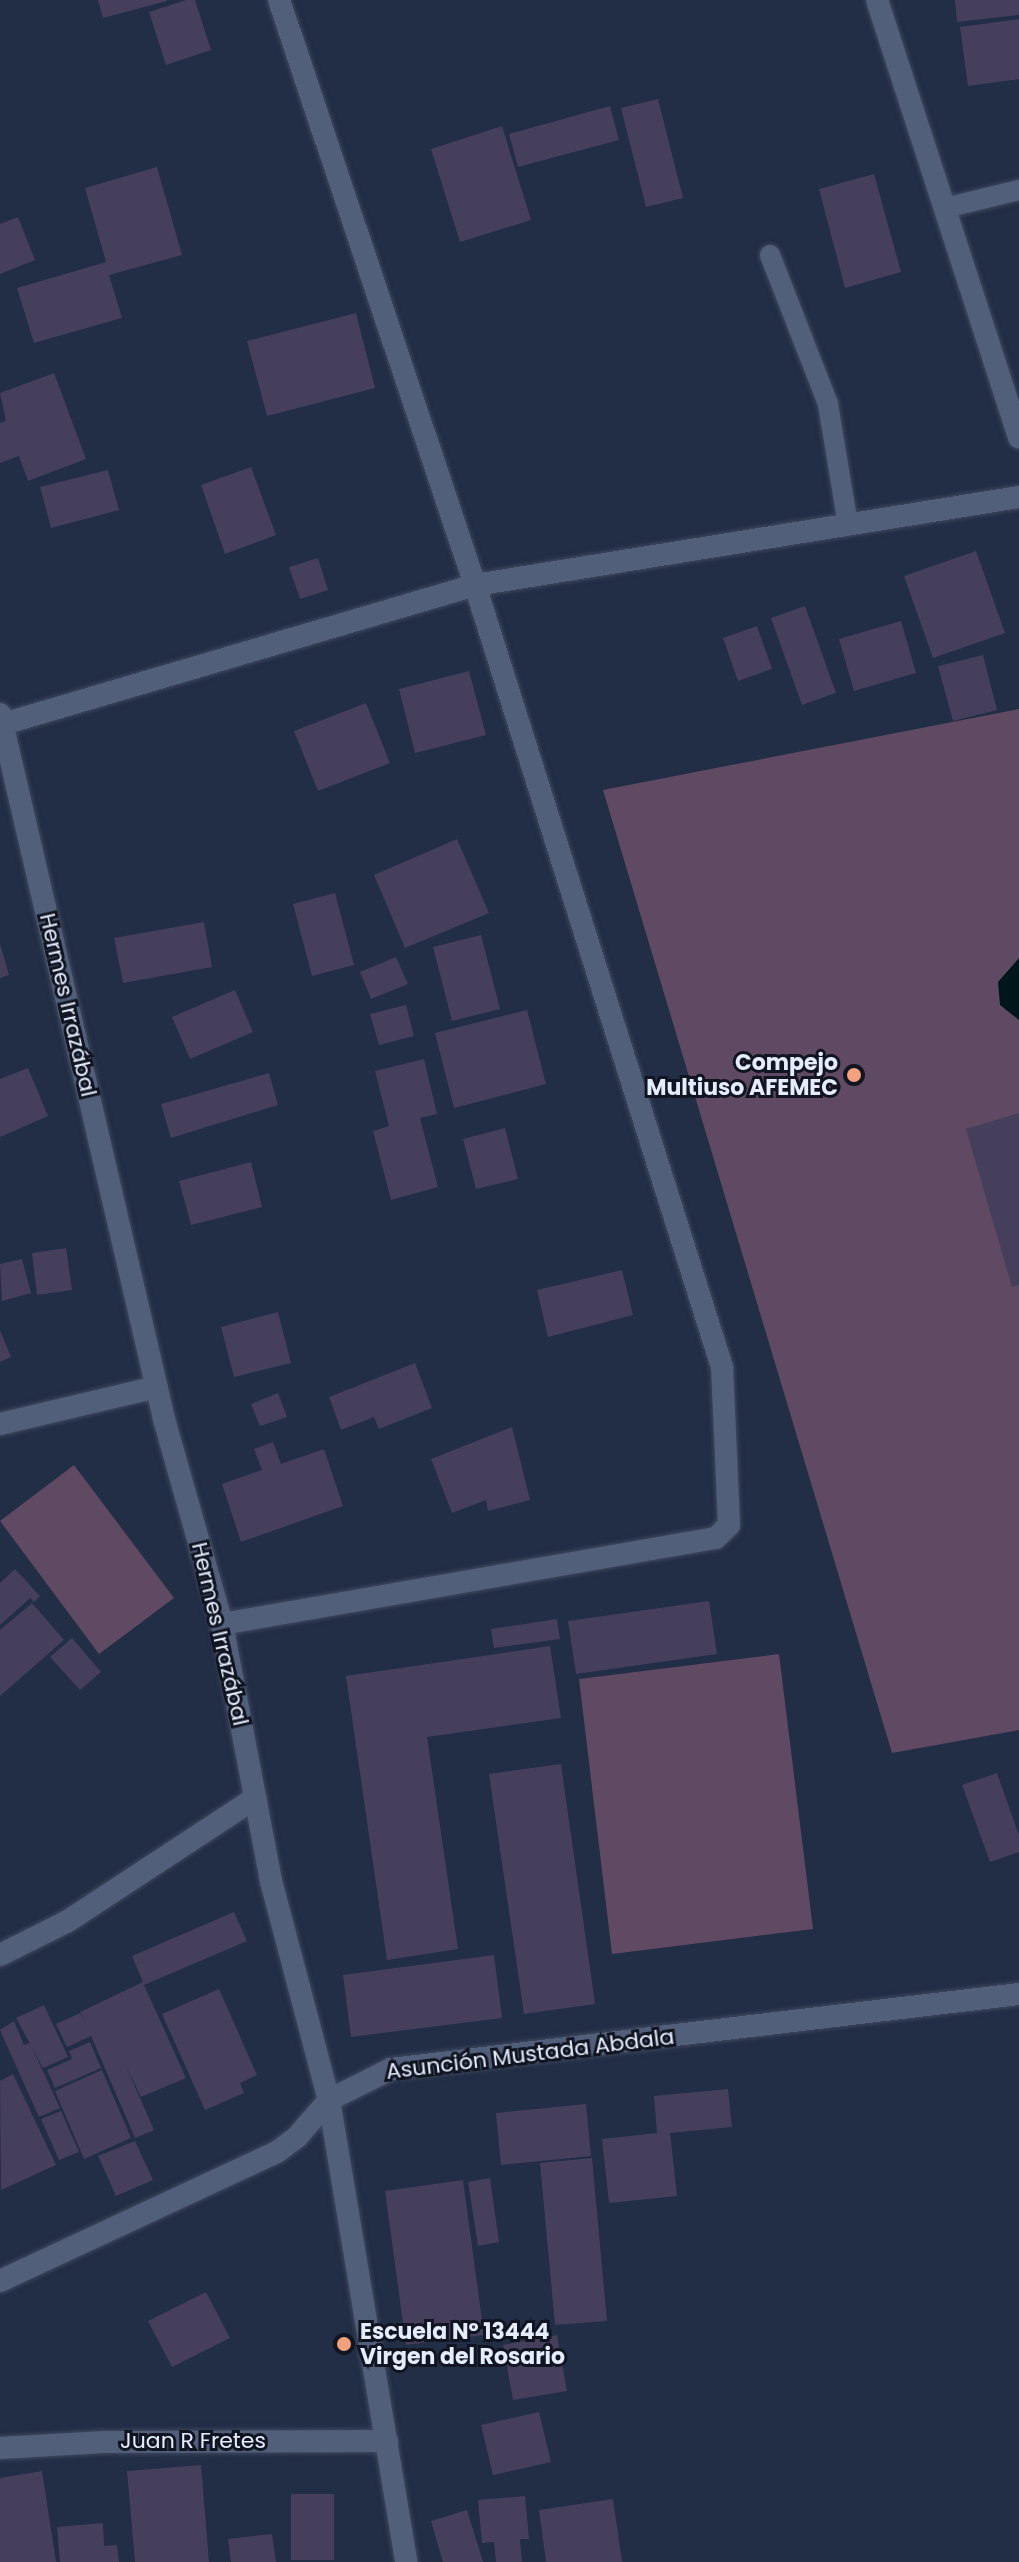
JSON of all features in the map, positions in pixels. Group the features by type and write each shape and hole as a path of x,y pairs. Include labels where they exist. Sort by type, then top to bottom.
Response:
{"street":[{"path":"222,1624 716,1538 729,1525 722,1367 475,585 279,0"},
{"path":"877,0 1019,438"},
{"path":"2,719 475,585 1019,497"},
{"name":"Hermes Irrazábal","path":"2,719 7,773 157,1387 222,1624 271,1881 329,2100 406,2562"},
{"path":"0,1424 157,1387"},
{"path":"0,1955 68,1921 255,1798"},
{"name":"Asunción Mustada Abdala","path":"0,2281 277,2152 297,2137 329,2100 391,2069 1019,1994"},
{"name":"Juan R Fretes","path":"0,2448 89,2442 387,2441"}],"lane":[{"path":"945,208 1019,190"},
{"path":"770,255 828,404 848,525"}],"shaded area":[{"name":"Compejo Multiuso AFEMEC","path":"1019,709 1019,1730 892,1753 603,790"},
{"path":"1019,958 1019,1020 1000,1005 998,982"},
{"path":"74,1465 174,1598 99,1654 0,1521"},
{"path":"779,1654 813,1929 612,1954 579,1679"}],"building":[{"path":"98,0 166,0 167,1 103,18"},
{"path":"195,0 211,50 166,65 149,12"},
{"path":"955,0 1019,0 1019,15 957,22"},
{"path":"1019,19 1019,79 968,86 960,27"},
{"path":"658,99 683,198 646,207 621,108"},
{"path":"610,106 619,140 518,167 509,134"},
{"path":"502,126 531,220 460,242 431,149"},
{"path":"157,167 182,255 109,275 122,318 34,343 17,288 106,262 85,188"},
{"path":"874,174 901,272 845,288 819,189"},
{"path":"18,217 35,260 0,274 0,224"},
{"path":"356,313 375,388 267,416 247,341"},
{"path":"54,373 86,459 28,481 19,456 0,463 0,423 6,421 0,393"},
{"path":"251,467 276,535 225,554 201,485"},
{"path":"108,470 119,510 51,528 40,487"},
{"path":"976,551 1005,633 933,658 904,576"},
{"path":"318,558 328,590 300,599 289,567"},
{"path":"805,606 836,693 802,705 771,618"},
{"path":"901,621 916,673 854,691 839,639"},
{"path":"757,626 772,669 738,681 723,638"},
{"path":"983,655 997,710 953,721 938,666"},
{"path":"469,671 486,735 415,753 399,689"},
{"path":"366,703 390,763 318,791 294,731"},
{"path":"457,839 489,913 405,948 374,875"},
{"path":"335,893 354,965 312,976 293,904"},
{"path":"204,922 212,967 123,983 114,938"},
{"path":"481,935 500,1009 452,1021 433,947"},
{"path":"0,944 9,975 0,978"},
{"path":"396,957 408,984 371,999 360,972"},
{"path":"235,990 253,1032 190,1059 172,1017"},
{"path":"406,1005 414,1036 379,1045 370,1014"},
{"path":"527,1010 546,1084 454,1108 435,1033"},
{"path":"424,1059 437,1114 420,1118 438,1187 391,1200 373,1131 389,1126 375,1071"},
{"path":"28,1068 48,1116 0,1137 0,1079"},
{"path":"269,1073 278,1105 171,1138 161,1104"},
{"path":"1019,1113 1019,1285 1012,1287 966,1129"},
{"path":"505,1128 518,1179 476,1189 463,1139"},
{"path":"251,1162 262,1207 191,1225 179,1181"},
{"path":"66,1248 72,1290 37,1295 32,1253"},
{"path":"22,1259 31,1293 2,1301 0,1264"},
{"path":"622,1270 633,1315 548,1337 537,1290"},
{"path":"278,1312 291,1363 234,1377 221,1327"},
{"path":"0,1330 11,1357 0,1362"},
{"path":"415,1363 432,1408 379,1429 374,1417 341,1430 329,1397"},
{"path":"278,1393 287,1417 260,1426 251,1404"},
{"path":"512,1427 530,1500 488,1511 486,1500 452,1513 431,1459"},
{"path":"273,1442 281,1464 324,1449 343,1506 241,1542 222,1484 262,1470 254,1449"},
{"path":"15,1569 40,1596 34,1602 30,1598 0,1625 0,1583"},
{"path":"709,1601 717,1654 576,1674 568,1621"},
{"path":"32,1603 64,1640 0,1696 0,1630"},
{"path":"557,1619 560,1639 494,1648 491,1629"},
{"path":"72,1638 101,1672 80,1690 50,1657"},
{"path":"550,1646 561,1718 427,1737 458,1949 387,1960 346,1676"},
{"path":"561,1764 595,2004 524,2014 489,1774"},
{"path":"997,1773 1019,1835 1019,1852 990,1862 962,1785"},
{"path":"234,1912 247,1941 144,1985 186,2078 141,2097 125,2064 154,2130 135,2138 91,2036 67,2047 56,2024 80,2013 86,2026 80,2012 143,1982 132,1956"},
{"path":"494,1955 502,2018 351,2037 343,1975"},
{"path":"219,1989 257,2075 240,2083 244,2093 205,2110 162,2014"},
{"path":"44,2005 68,2057 43,2068 16,2018"},
{"path":"14,2021 24,2045 30,2043 60,2108 39,2117 0,2030"},
{"path":"90,2042 101,2068 55,2088 47,2070 72,2059 69,2051"},
{"path":"102,2070 131,2138 84,2159 55,2091"},
{"path":"13,2074 56,2165 1,2190 0,2081"},
{"path":"728,2089 732,2127 670,2133 677,2196 609,2203 602,2139 657,2133 654,2096"},
{"path":"586,2104 591,2156 501,2165 496,2113"},
{"path":"61,2111 79,2152 59,2160 41,2119"},
{"path":"135,2141 153,2180 116,2196 98,2156"},
{"path":"592,2158 607,2321 555,2325 540,2163"},
{"path":"490,2178 499,2242 478,2246 468,2182"},
{"path":"463,2180 484,2335 406,2345 385,2191"},
{"path":"206,2292 230,2338 172,2367 148,2321"},
{"path":"557,2335 567,2391 513,2400 503,2345"},
{"path":"539,2412 551,2462 493,2475 481,2425"},
{"path":"201,2465 209,2562 135,2562 127,2471"},
{"path":"42,2471 56,2562 0,2562 0,2478"},
{"path":"291,2494 334,2494 334,2560 291,2560"},
{"path":"525,2496 529,2539 520,2539 522,2562 496,2562 494,2542 482,2543 478,2500"},
{"path":"613,2499 622,2562 546,2562 539,2510"},
{"path":"467,2510 483,2562 443,2562 431,2521"},
{"path":"103,2523 104,2546 117,2545 119,2562 60,2562 57,2527"},
{"path":"272,2534 276,2562 231,2562 228,2539"}],"place":[{"name":"Compejo Multiuso AFEMEC","path":"854,1075"},
{"name":"Escuela Nº 13444 Virgen del Rosario","path":"344,2344"}]}
